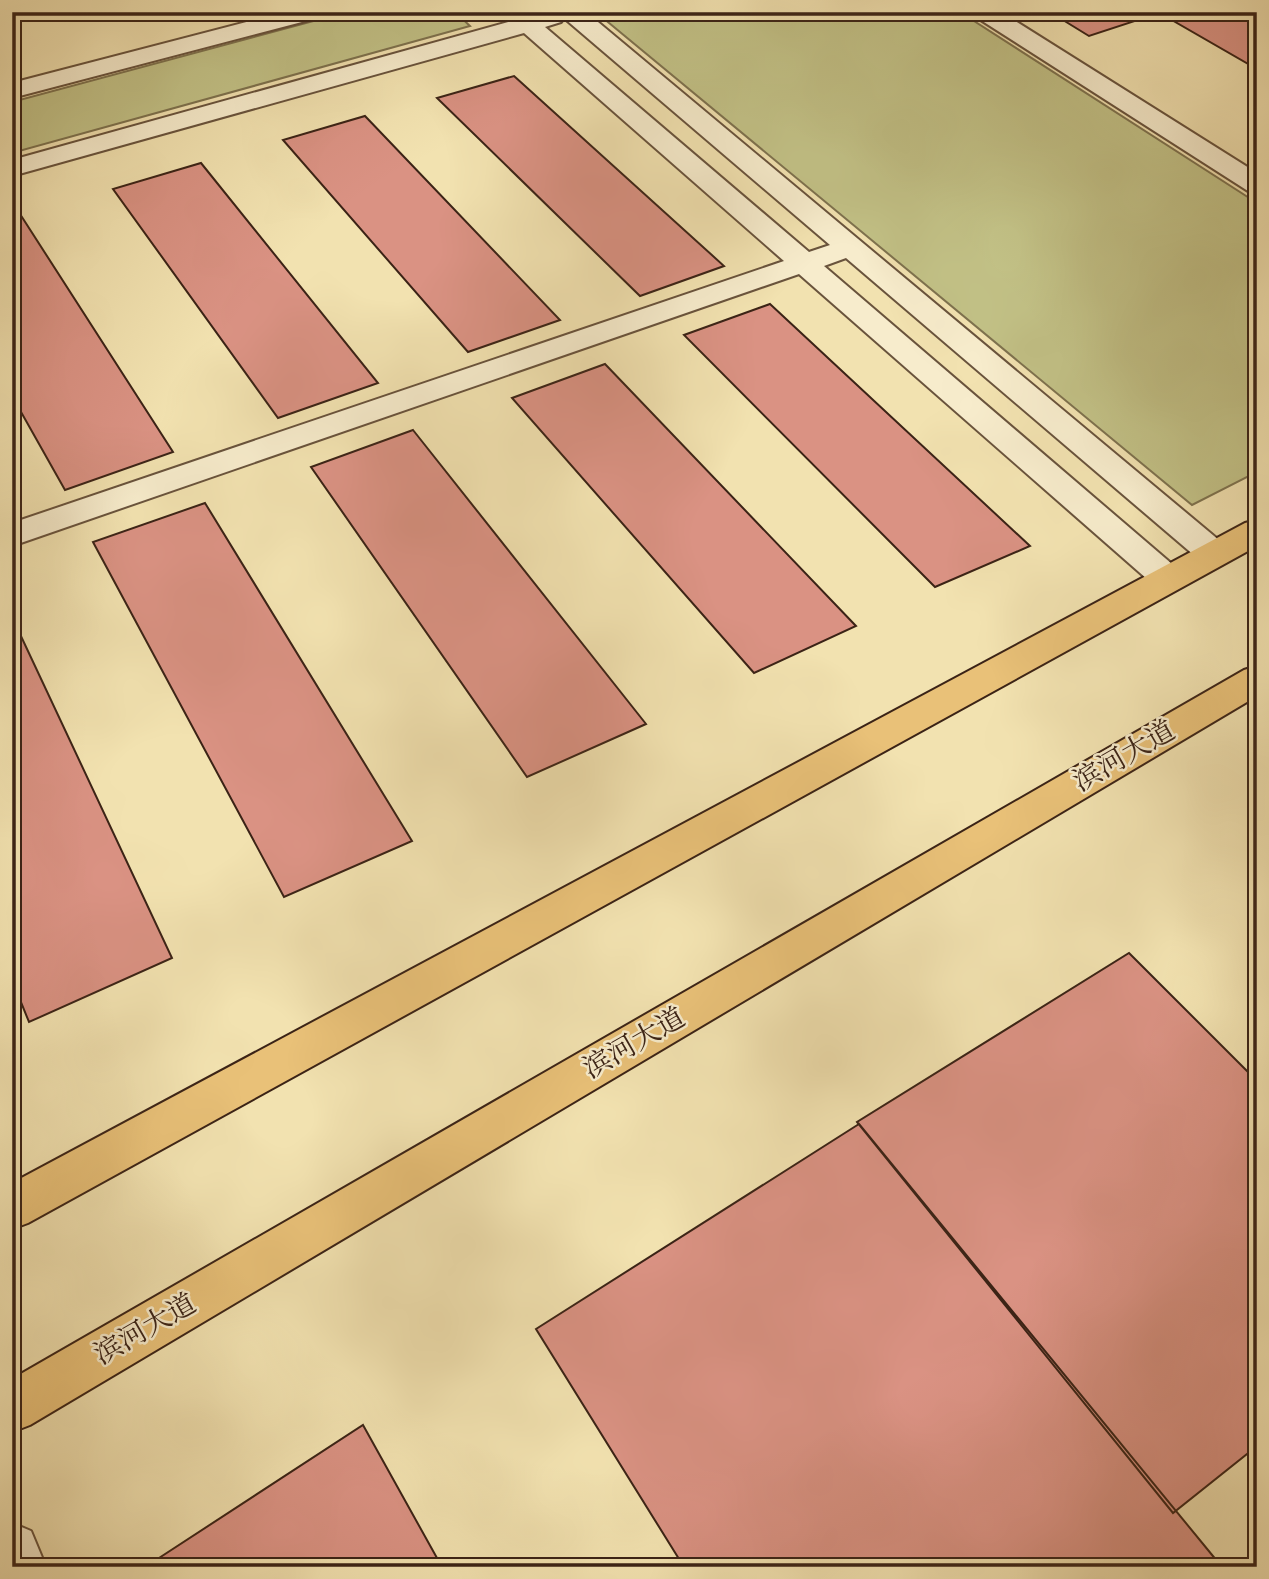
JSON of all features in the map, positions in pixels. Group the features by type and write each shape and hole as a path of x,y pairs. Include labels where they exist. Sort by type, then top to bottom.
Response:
{"main road":[{"path":"14,1199 1257,531"},
{"name":"滨河大道","path":"12,1407 1257,679"}],"street":[{"path":"12,92 313,12"},
{"path":"12,169 570,12 1214,554"},
{"path":"984,12 1257,186"},
{"path":"528,23 1167,578"},
{"path":"12,536 851,247"},
{"path":"12,1550 19,1567"}],"shaded area":[{"path":"347,12 455,12 470,26 12,153 12,102"},
{"path":"960,12 1257,203 1257,472 1192,505 597,13"}],"building":[{"path":"1050,12 1141,12 1137,13 1144,18 1089,36"},
{"path":"1158,12 1243,12 1257,20 1257,69"},
{"path":"514,76 724,266 640,296 437,98"},
{"path":"365,116 560,320 468,352 283,140"},
{"path":"201,163 378,383 278,418 113,189"},
{"path":"20,214 173,452 65,490 12,396 12,216"},
{"path":"770,304 1030,546 935,587 684,335"},
{"path":"605,364 856,626 754,673 512,398"},
{"path":"413,430 646,724 527,777 311,467"},
{"path":"205,503 412,841 284,897 93,542"},
{"path":"12,617 172,958 29,1022 12,980"},
{"path":"1129,953 1257,1081 1257,1446 1173,1513 857,1122"},
{"path":"859,1124 1217,1561 1210,1567 684,1567 536,1329"},
{"path":"363,1425 442,1567 164,1567 159,1558"}]}
